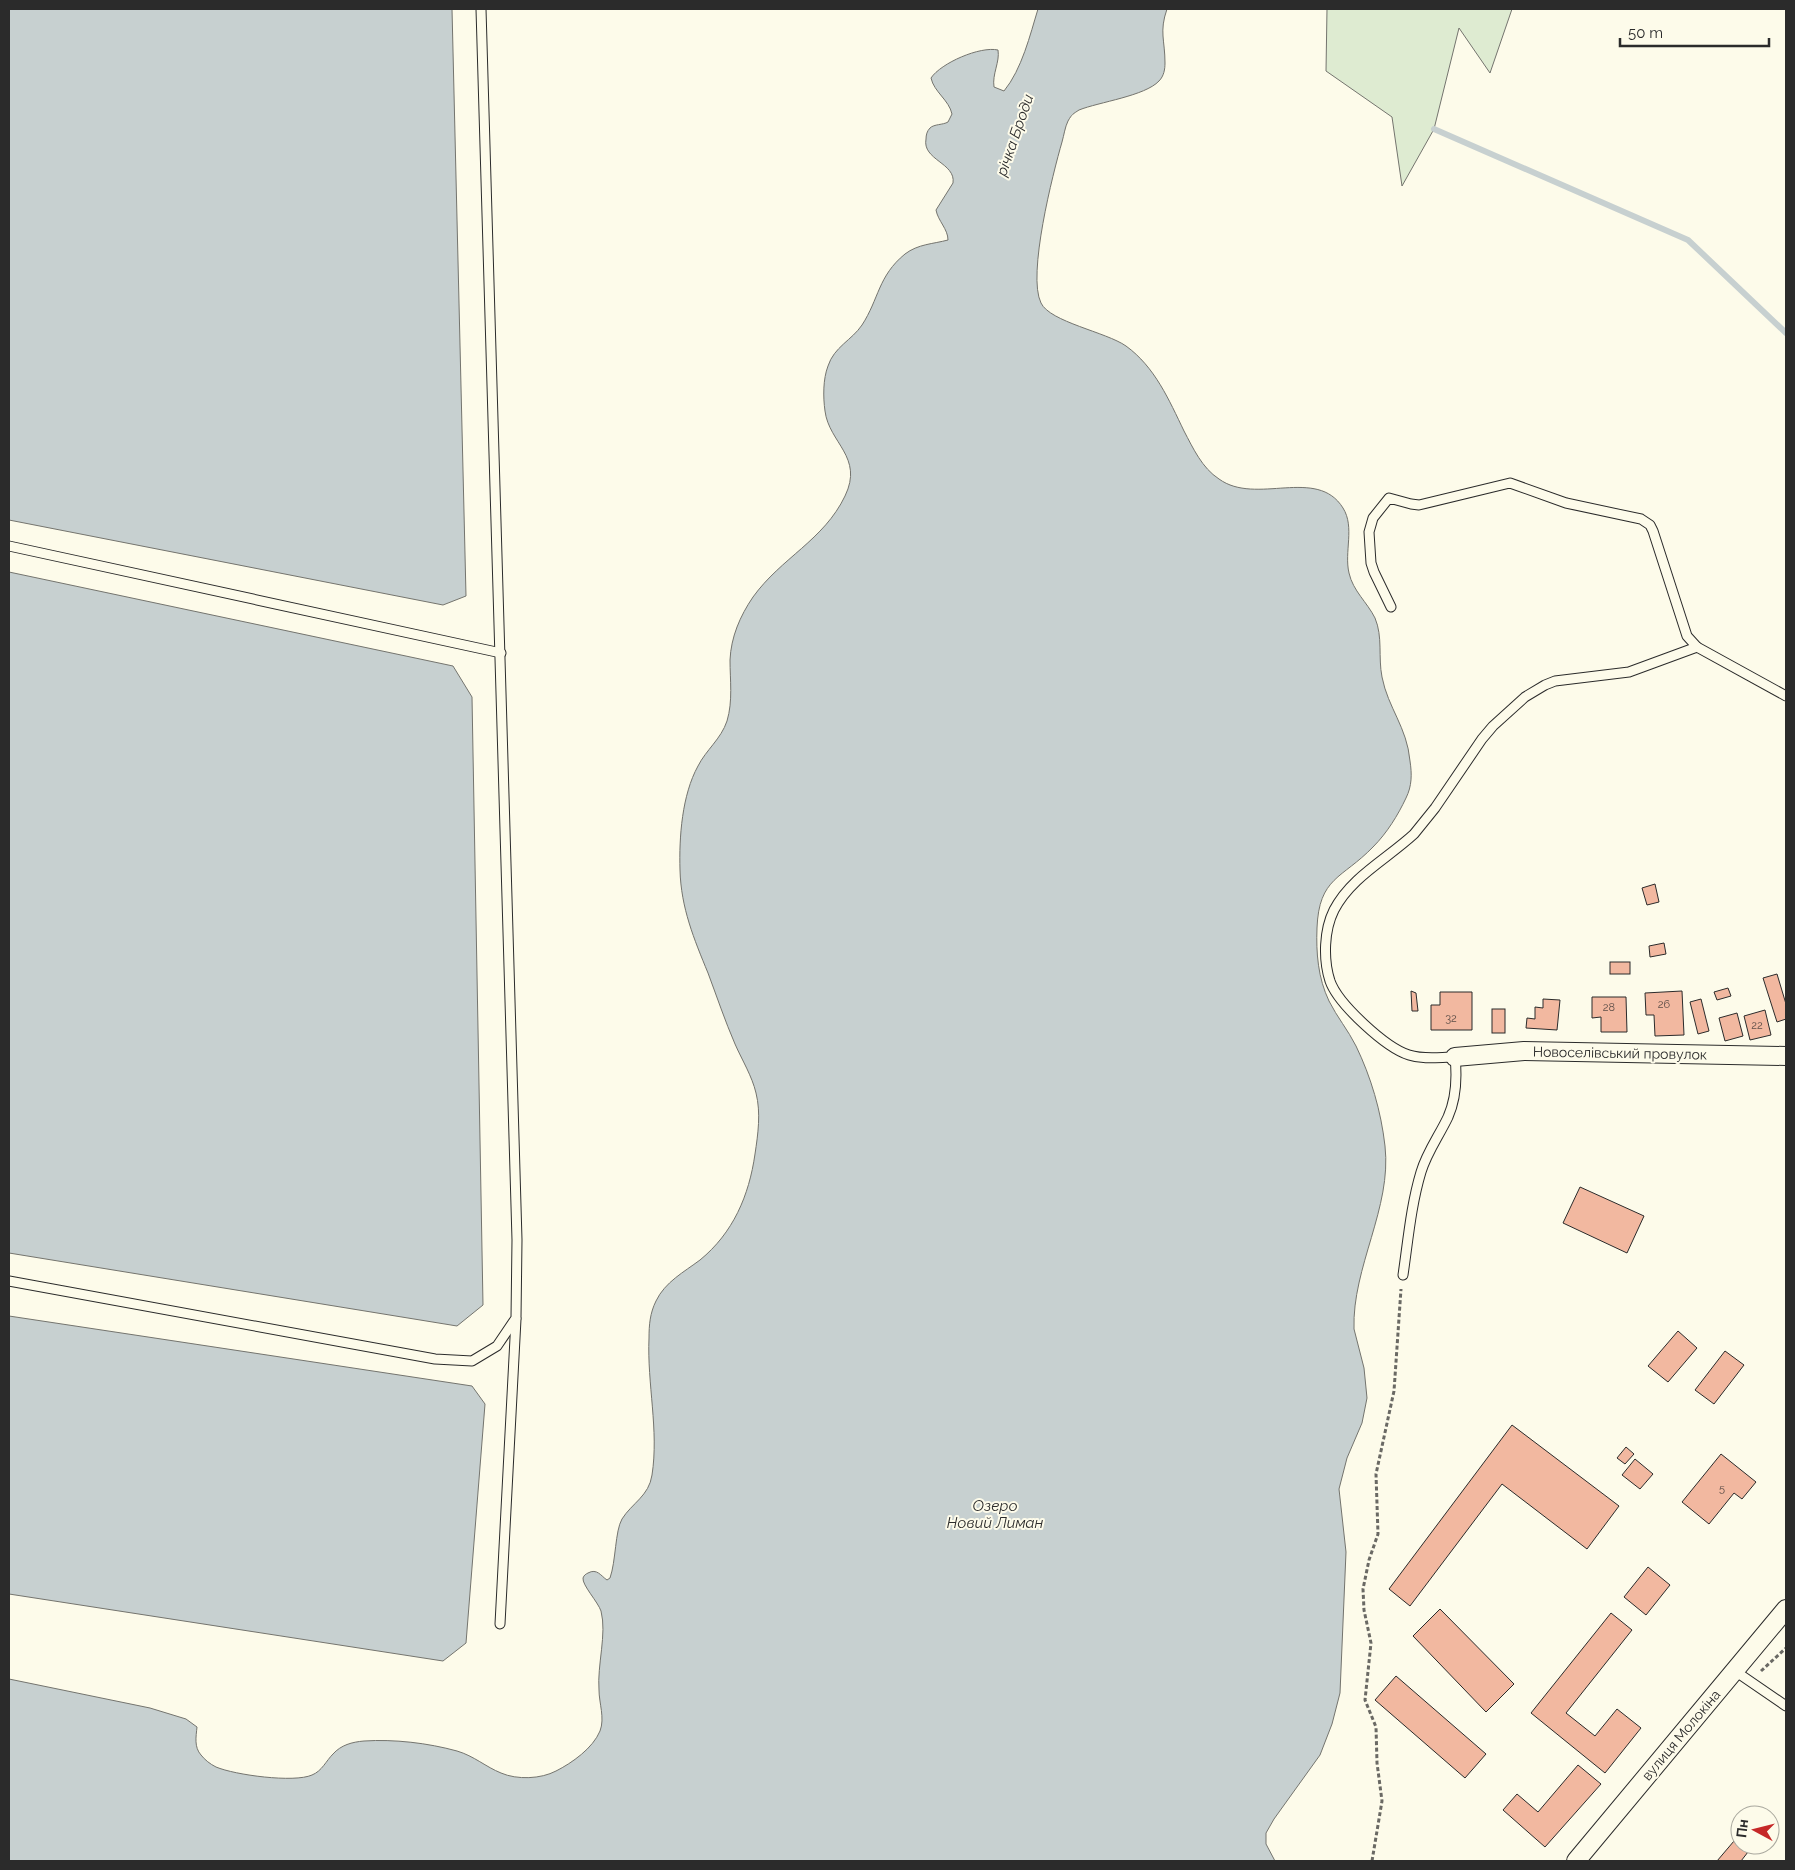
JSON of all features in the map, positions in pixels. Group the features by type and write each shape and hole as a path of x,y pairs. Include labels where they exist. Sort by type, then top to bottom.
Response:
{"street":[{"name":"Новоселівський провулок","path":"1455,1057 1524,1051 1786,1056"},
{"name":"вулиця Молокіна","path":"1576,1861 1786,1609"}],"lane":[{"path":"481,9 517,1240 516,1318 500,1624"},
{"path":"1391,607 1371,563 1369,532 1373,518 1390,498 1419,505 1510,484 1566,503 1635,517 1646,522 1652,531 1687,636 1697,647 1786,696"},
{"path":"9,546 500,653"},
{"path":"1403,1275 1420,1175 1428,1153 1448,1117 1455,1094 1455,1057 1419,1058 1400,1052 1387,1044 1363,1023 1334,990 1328,973 1326,943 1330,920 1337,905 1356,882 1414,834 1435,808 1482,739 1493,726 1525,697 1555,681 1629,672 1697,647"},
{"path":"9,1281 436,1359 472,1361 497,1346 516,1318"},
{"path":"1735,1671 1786,1706"}],"path":[{"path":"1372,1861 1382,1801 1377,1762 1376,1727 1365,1700 1371,1643 1364,1610 1363,1588 1369,1560 1378,1534 1376,1474 1394,1391 1403,1275"},
{"path":"1750,1681 1786,1648"}],"green space":[{"path":"1327,9 1512,9 1490,73 1459,28 1434,129 1402,186 1392,117 1326,71"}],"water":[{"path":"9,9 452,9 466,596 443,605 9,520"},
{"name":"Озеро Новий Лиман","path":"1038,9 1167,9 1163,30 1165,68 1159,81 1133,95 1079,110 1072,115 1067,123 1053,176 1039,248 1037,270 1041,303 1046,310 1055,316 1117,341 1136,354 1160,385 1198,457 1219,479 1234,486 1250,489 1302,487 1318,490 1332,496 1343,508 1349,531 1349,573 1357,591 1375,618 1380,640 1382,677 1388,698 1405,738 1411,766 1411,780 1408,793 1392,824 1362,858 1334,880 1327,888 1319,911 1317,947 1322,983 1332,1007 1356,1046 1371,1082 1383,1133 1386,1169 1378,1215 1359,1283 1355,1306 1354,1329 1364,1368 1367,1398 1362,1423 1347,1458 1339,1489 1346,1552 1340,1693 1332,1724 1320,1755 1266,1833 1266,1844 1275,1861 9,1861 9,1679 150,1708 186,1719 197,1727 197,1749 210,1763 225,1770 264,1777 292,1778 312,1775 324,1766 336,1751 347,1744 364,1741 387,1741 411,1742 446,1748 463,1753 507,1775 521,1778 536,1777 550,1774 569,1764 587,1749 597,1737 602,1721 599,1680 603,1620 601,1611 585,1585 583,1578 584,1575 594,1571 607,1580 610,1578 622,1519 644,1494 652,1475 654,1424 649,1355 651,1315 656,1301 664,1288 712,1249 722,1238 738,1213 749,1184 758,1131 758,1101 754,1087 731,1035 698,948 689,923 683,897 680,844 688,790 698,766 727,721 731,698 731,651 734,635 744,612 764,583 826,525 845,496 850,482 848,460 832,432 825,411 824,382 831,359 862,325 884,279 896,262 915,248 948,240 936,210 953,183 953,176 929,152 926,146 926,139 930,128 948,122 952,114 948,104 935,88 931,78 943,67 961,57 990,49 998,50 994,87 1004,91 1021,62"},
{"path":"9,572 453,666 472,697 483,1305 457,1326 9,1253"},
{"path":"9,1316 472,1386 485,1404 466,1643 443,1661 9,1594"}],"building":[{"path":"1655,884 1659,902 1647,905 1642,888"},
{"path":"1664,943 1666,954 1650,957 1649,946"},
{"path":"1610,962 1630,962 1630,974 1610,974"},
{"path":"1777,974 1786,1004 1786,1019 1777,1022 1763,978"},
{"path":"1728,988 1731,996 1717,1000 1714,992"},
{"path":"1411,991 1416,993 1418,1011 1412,1011"},
{"path":"1682,991 1684,1035 1655,1036 1654,1015 1646,1015 1645,993"},
{"path":"1440,992 1472,992 1472,1030 1431,1030 1431,1005 1440,1005"},
{"path":"1592,997 1626,997 1627,1032 1601,1032 1601,1017 1592,1018"},
{"path":"1543,999 1560,1000 1557,1030 1526,1028 1527,1018 1535,1019 1535,1007 1543,1008"},
{"path":"1701,999 1709,1031 1698,1034 1690,1002"},
{"path":"1492,1009 1505,1009 1505,1033 1492,1033"},
{"path":"1765,1010 1771,1035 1750,1040 1744,1016"},
{"path":"1737,1013 1743,1036 1725,1041 1719,1018"},
{"path":"1580,1187 1644,1216 1627,1253 1563,1223"},
{"path":"1678,1331 1697,1348 1668,1382 1648,1366"},
{"path":"1725,1351 1744,1365 1714,1404 1695,1390"},
{"path":"1512,1425 1619,1506 1587,1549 1502,1484 1410,1606 1389,1589"},
{"path":"1626,1447 1634,1454 1625,1464 1617,1458"},
{"path":"1721,1454 1756,1482 1742,1499 1734,1493 1709,1524 1682,1502"},
{"path":"1635,1459 1653,1474 1640,1489 1622,1475"},
{"path":"1648,1567 1670,1585 1646,1615 1624,1597"},
{"path":"1440,1609 1514,1684 1486,1712 1413,1636"},
{"path":"1611,1613 1632,1630 1566,1713 1595,1736 1617,1709 1641,1728 1605,1773 1531,1713"},
{"path":"1396,1676 1486,1754 1465,1778 1375,1700"},
{"path":"1578,1765 1601,1784 1545,1847 1503,1810 1517,1794 1538,1812"},
{"path":"1730,1846 1730,1855 1746,1855 1741,1861 1717,1861"}],"waterway":[{"path":"1434,129 1688,240 1786,333"}],"water label":[{"name":"річка Броди","path":"1015,135"}]}
